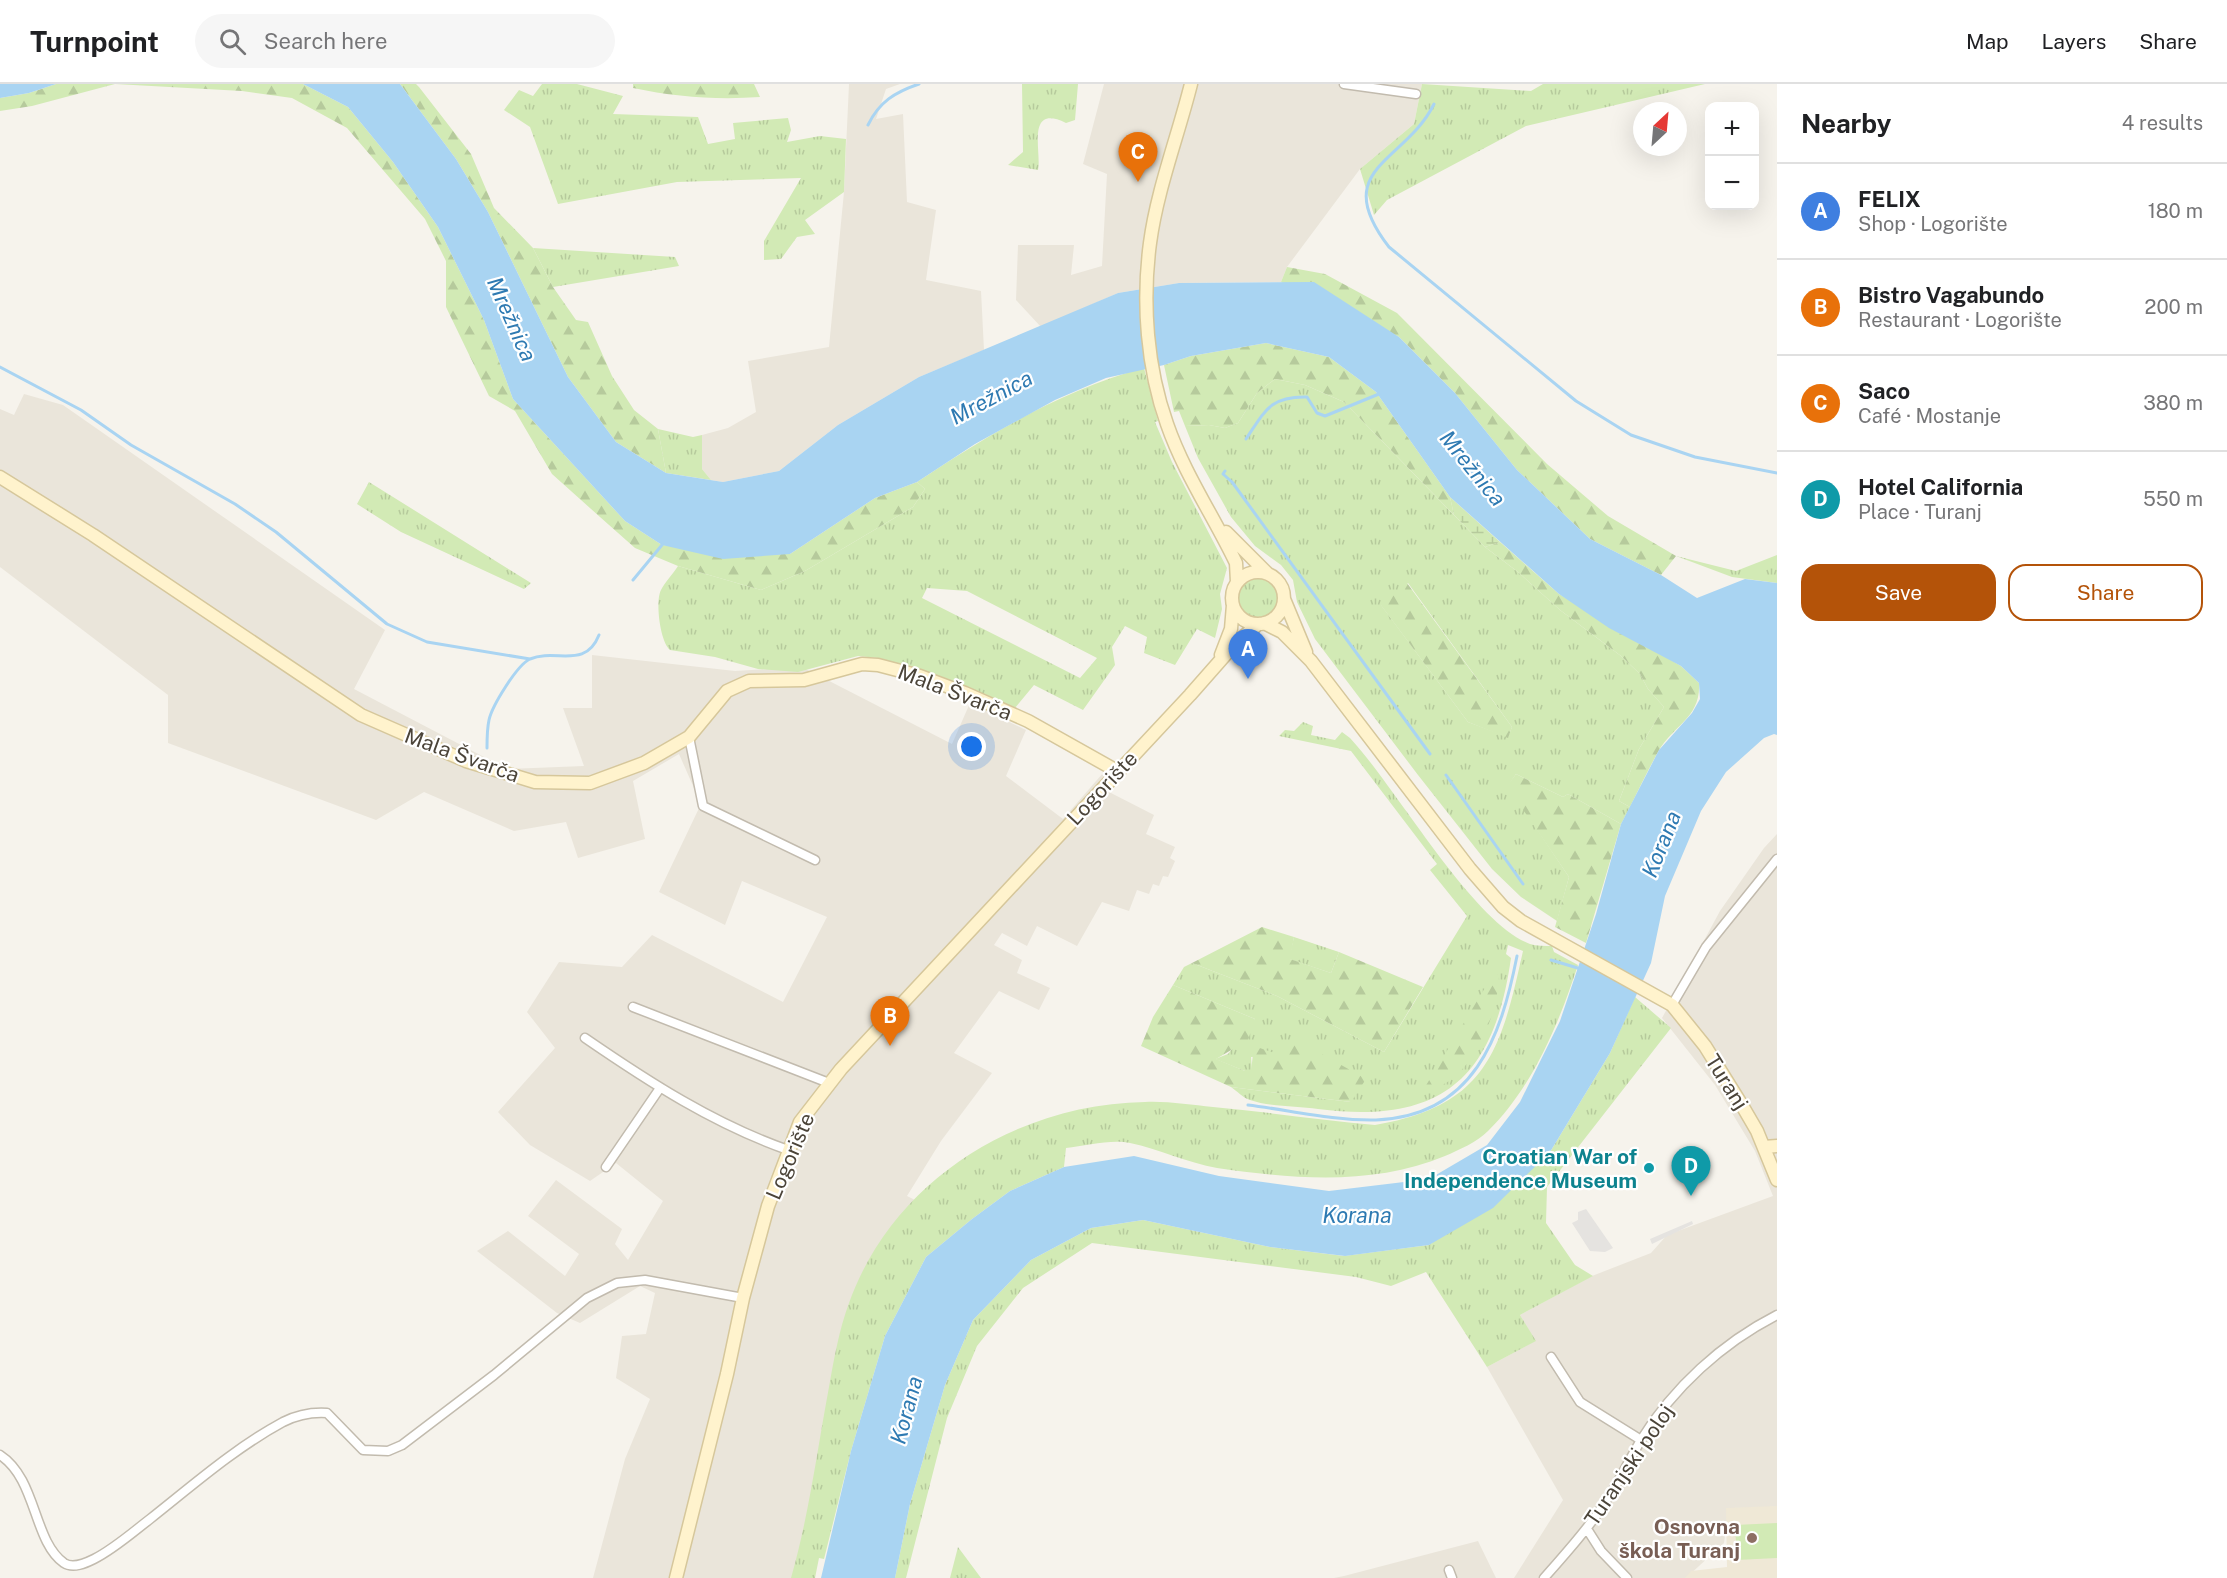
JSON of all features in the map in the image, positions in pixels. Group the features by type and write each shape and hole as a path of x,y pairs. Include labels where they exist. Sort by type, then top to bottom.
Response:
{"main road":[{"path":"1191,84 1154,220 1148,271 1151,356 1167,423 1184,465 1214,517 1236,563 1237,582 1232,597 1233,605 1242,619 1261,623 1282,632 1311,661"},
{"name":"Mala Švarča","path":"0,477 93,535 251,644 361,716 466,761 535,782 590,783 644,764 689,737 727,691 749,681 804,680 848,667 878,665 921,676 1028,721 1117,771"},
{"path":"1214,517 1253,561 1280,585 1311,661"},
{"path":"1237,582 1256,572 1270,575"},
{"path":"1261,623 1278,614 1284,599"},
{"name":"Logorište","path":"1216,664 1231,629 1233,605"},
{"name":"Logorište","path":"676,1578 727,1374 742,1298 768,1206 800,1122 830,1083 1117,771 1216,664 1261,623"},
{"name":"Turanj","path":"1311,661 1490,894 1513,915 1672,1005 1705,1046 1752,1123 1771,1147 1777,1180"}],"street":[{"path":"1344,84 1416,94"},
{"path":"689,737 703,806 815,860"},
{"path":"1672,1005 1706,947 1777,859"},
{"path":"633,1007 830,1083"},
{"path":"585,1038 660,1088 720,1121 788,1150"},
{"path":"606,1167 660,1088"},
{"path":"0,1455 17,1472 28,1491 54,1552 64,1563 71,1566 78,1565 95,1558 125,1538 235,1453 285,1421 314,1412 327,1413 363,1450 388,1451 402,1445 494,1375 587,1298 617,1283 645,1280 742,1298"},
{"name":"Turanjski poloj","path":"1544,1578 1587,1529 1622,1477 1641,1440 1690,1379 1715,1355 1759,1324 1777,1315"},
{"path":"1551,1357 1580,1402 1641,1440"},
{"path":"1587,1529 1601,1551 1628,1578"}],"shaded area":[{"path":"849,84 900,84 886,89 876,119 903,114 907,202 936,210 926,280 981,291 984,350 919,377 838,425 779,471 723,482 711,480 702,469 702,435 728,428 756,412 748,361 829,347 844,192"},
{"path":"1104,84 1422,84 1414,124 1360,169 1287,267 1281,282 1179,283 1118,293 1041,327 1016,300 1018,245 1074,245 1071,275 1102,266 1107,174 1083,164"},
{"path":"24,394 63,405 385,630 354,689 507,769 584,766 563,708 592,708 592,655 735,671 802,667 952,744 970,703 1026,730 1006,776 1063,819 1103,773 1111,793 1154,815 1146,834 1175,847 1170,858 1175,861 1168,877 1163,876 1159,886 1153,884 1149,894 1137,890 1129,911 1102,902 1077,946 1037,926 1027,946 1002,933 994,945 1022,960 1017,973 1050,988 1039,1010 999,991 954,1053 992,1073 941,1141 907,1196 933,1209 883,1316 804,1578 593,1578 625,1459 650,1399 616,1378 622,1336 646,1334 655,1293 640,1286 580,1323 557,1313 477,1251 508,1231 565,1276 579,1254 528,1216 556,1180 622,1229 615,1244 628,1260 663,1201 616,1163 590,1181 530,1145 498,1112 555,1048 527,1012 559,962 622,967 652,935 783,1002 827,917 742,881 725,925 659,892 701,804 679,754 633,781 645,839 578,858 566,822 514,831 424,792 376,820 168,743 168,695 0,567 0,409 14,415"},
{"path":"1777,834 1777,1514 1728,1513 1724,1543 1686,1578 1514,1578 1563,1500 1487,1367 1535,1341 1520,1315 1592,1276 1651,1253 1667,1235 1773,1196 1755,1151 1715,1085 1662,1018 1720,911 1764,848"},
{"path":"1586,1209 1613,1248 1605,1252 1590,1251 1572,1223 1578,1220 1578,1212"},
{"path":"1692,1221 1693,1224 1652,1244 1650,1239"},
{"name":"Osnovna škola Turanj","path":"1777,1506 1777,1578 1685,1578 1691,1571 1727,1567 1726,1508"},
{"path":"1478,1541 1496,1578 1334,1578 1344,1576"}],"green space":[{"path":"56,84 115,84 32,106 0,111 0,98 29,93"},
{"path":"115,84 303,84 348,107 393,162 438,227 484,320 513,399 625,521 662,545 790,554 875,498 917,482 925,489 913,507 805,571 761,590 678,566 635,548 552,474 515,411 489,396 446,307 446,261 425,219 347,128 292,98 242,91"},
{"path":"400,84 416,84 419,87 471,154 494,208 533,248 553,287 576,320 588,322 612,376 634,410 658,429 666,473 616,442 568,377 488,212 456,159"},
{"path":"542,84 577,84 623,96 613,114 698,117 708,144 735,139 733,123 788,118 791,130 787,142 820,136 846,139 844,192 805,220 815,234 797,237 781,259 764,260 764,241 801,178 677,182 558,204 530,127 504,110 519,90 533,96"},
{"path":"633,84 754,84 760,97 680,96 633,88"},
{"path":"1022,84 1078,84 1075,120 1066,123 1053,119 1045,120 1040,125 1038,170 1008,165 1023,152"},
{"path":"1422,84 1531,91 1543,84 1705,84 1526,126 1387,200 1374,215 1360,169 1414,124"},
{"path":"533,248 675,257 679,266 553,287"},
{"path":"1287,267 1325,274 1397,313 1547,464 1608,516 1676,556 1661,575 1590,539 1517,470 1455,393 1399,337 1281,282"},
{"path":"1266,343 1329,357 1376,392 1450,497 1454,515 1344,402 1305,385 1275,379 1257,393 1238,423 1225,428 1209,425 1185,426 1179,411 1174,412 1164,365 1191,356"},
{"path":"1144,368 1158,421 1155,422 1172,462 1227,568 1220,594 1222,609 1215,638 1197,629 1175,665 1144,653 1147,637 1125,626 1112,647 1115,665 1083,710 1034,685 1015,708 923,670 878,658 858,656 798,672 758,669 715,657 670,650 666,646 660,621 659,595 678,566 761,590 805,571 913,507 925,489 917,482 971,447 1054,401 1113,377","holes":["927,588 967,591 1097,658 1080,678 922,598"]},
{"path":"1275,379 1305,385 1344,402 1485,547 1518,572 1560,610 1621,656 1640,674 1648,689 1664,707 1639,749 1619,801 1630,807 1621,824 1568,794 1563,797 1516,774 1508,786 1569,877 1557,921 1521,897 1492,869 1315,639 1297,602 1293,580 1281,565 1255,546 1231,517 1198,458 1185,426 1209,425 1225,428 1238,423 1257,393","holes":["1408,583 1512,727 1508,737 1468,722 1381,605"]},
{"path":"658,429 693,437 702,435 702,469 711,480 666,473"},
{"path":"369,482 531,583 524,589 401,532 357,504"},
{"path":"1450,497 1500,542 1485,547 1454,515"},
{"path":"1500,542 1559,594 1681,666 1699,683 1696,705 1658,752 1630,807 1619,801 1639,749 1664,707 1648,689 1640,674 1621,656 1560,610 1518,572 1485,547"},
{"path":"1777,555 1777,583 1732,577 1676,556 1736,571"},
{"path":"1258,578 1272,584 1278,598 1272,612 1258,618 1244,612 1238,598 1244,584"},
{"path":"1407,583 1512,727 1508,738 1468,722 1380,604"},
{"path":"1303,722 1313,726 1311,735 1335,740 1342,732 1350,738 1460,882 1508,931 1530,944 1552,946 1554,952 1578,965 1553,1031 1531,1074 1504,1114 1479,1139 1445,1156 1418,1166 1390,1172 1333,1177 1275,1175 1206,1166 1123,1142 1066,1148 1064,1167 1010,1191 926,1257 885,1336 851,1451 824,1559 819,1558 815,1578 791,1578 808,1507 837,1345 849,1303 869,1259 896,1220 928,1186 966,1157 1007,1134 1051,1117 1097,1106 1145,1102 1179,1103 1375,1125 1413,1116 1442,1104 1465,1088 1483,1068 1496,1045 1506,1017 1523,951 1508,945 1506,954 1511,958 1503,1000 1491,1034 1475,1063 1455,1084 1429,1100 1398,1109 1361,1112 1318,1109 1266,1104 1245,1098 1231,1087 1351,1102 1283,1056 1251,1057 1252,1071 1245,1071 1215,1059 1228,1054 1255,1019 1173,985 1184,967 1192,963 1277,996 1384,1052 1467,916 1430,870 1437,864 1351,751 1279,736 1285,730 1294,731"},
{"path":"1516,774 1563,797 1568,794 1621,824 1586,943 1555,927 1569,877 1507,786"},
{"path":"1262,927 1294,937 1290,959 1331,973 1339,952 1423,987 1384,1052 1277,996 1192,963"},
{"path":"1294,937 1339,952 1331,973 1289,959"},
{"path":"1494,973 1499,975 1495,1004 1484,1036 1475,1051 1456,1076 1433,1089 1422,1092"},
{"path":"1173,985 1255,1019 1248,1040 1216,1059 1245,1071 1251,1071 1254,1046 1283,1056 1297,1040 1366,1079 1351,1102 1231,1087 1141,1046 1153,1017"},
{"path":"1635,997 1671,1028 1547,1187 1546,1223 1575,1265 1593,1276 1520,1315 1536,1341 1487,1367 1426,1272 1391,1286 1356,1277 1092,1243 1023,1288 977,1346 947,1418 906,1578 895,1578 910,1504 945,1385 973,1320 1031,1260 1091,1228 1143,1220 1270,1247 1344,1256 1429,1245 1550,1152 1610,1053"},
{"path":"1777,1523 1777,1558 1737,1560 1735,1525"},
{"path":"958,1547 981,1578 950,1578"}],"water":[{"path":"0,84 56,84 29,93 0,98"},
{"path":"303,84 400,84 456,159 488,212 568,377 616,442 666,473 723,482 779,471 838,425 919,377 1118,293 1179,283 1314,282 1399,337 1455,393 1517,470 1590,539 1661,575 1697,598 1745,579 1777,583 1777,735 1764,738 1726,772 1701,811 1665,896 1651,963 1610,1053 1550,1152 1493,1208 1429,1245 1345,1256 1270,1247 1143,1220 1091,1228 1031,1260 973,1320 945,1385 910,1504 895,1578 821,1578 851,1451 885,1336 926,1257 1010,1191 1064,1167 1134,1156 1219,1176 1329,1191 1429,1179 1487,1145 1520,1102 1560,1021 1596,914 1621,824 1659,750 1692,713 1700,699 1699,683 1681,666 1609,628 1559,594 1450,497 1376,392 1329,357 1266,343 1191,356 1164,365 1106,378 1055,400 975,444 917,482 875,498 790,554 723,559 662,545 625,521 513,399 484,320 438,227 393,162 348,107"}],"waterway":[{"path":"868,125 877,110 889,99 919,84"},
{"path":"1434,104 1421,124 1378,168 1369,183 1366,200 1372,221 1389,247 1576,401 1631,435 1695,457 1777,473"},
{"path":"0,367 81,410 131,445 235,504 276,532 387,624 427,642 530,659"},
{"path":"1246,439 1264,413 1276,402 1295,397 1307,397 1317,413 1325,416 1379,394"},
{"path":"1225,471 1223,474 1232,482 1430,754"},
{"path":"633,580 662,545"},
{"path":"487,748 491,714 506,686 519,669 530,659 540,656 569,656 586,652 593,646 599,635"},
{"path":"1446,775 1523,884"},
{"path":"1248,1105 1328,1117 1376,1120 1410,1115 1437,1104 1459,1088 1477,1067 1491,1042 1502,1015 1517,956"},
{"path":"1551,960 1581,969"}],"place":[{"name":"Saco","path":"1138,182"},
{"name":"FELIX","path":"1248,679"},
{"name":"Bistro Vagabundo","path":"890,1046"},
{"name":"Croatian War of Independence Museum","path":"1649,1168"},
{"name":"Hotel California","path":"1691,1196"},
{"name":"Osnovna škola Turanj","path":"1752,1538"}],"water label":[{"name":"Mrežnica","path":"512,319"},
{"name":"Mrežnica","path":"991,397"},
{"name":"Mrežnica","path":"1473,468"},
{"name":"Korana","path":"1661,844"},
{"name":"Korana","path":"1357,1215"},
{"name":"Korana","path":"906,1410"}]}
